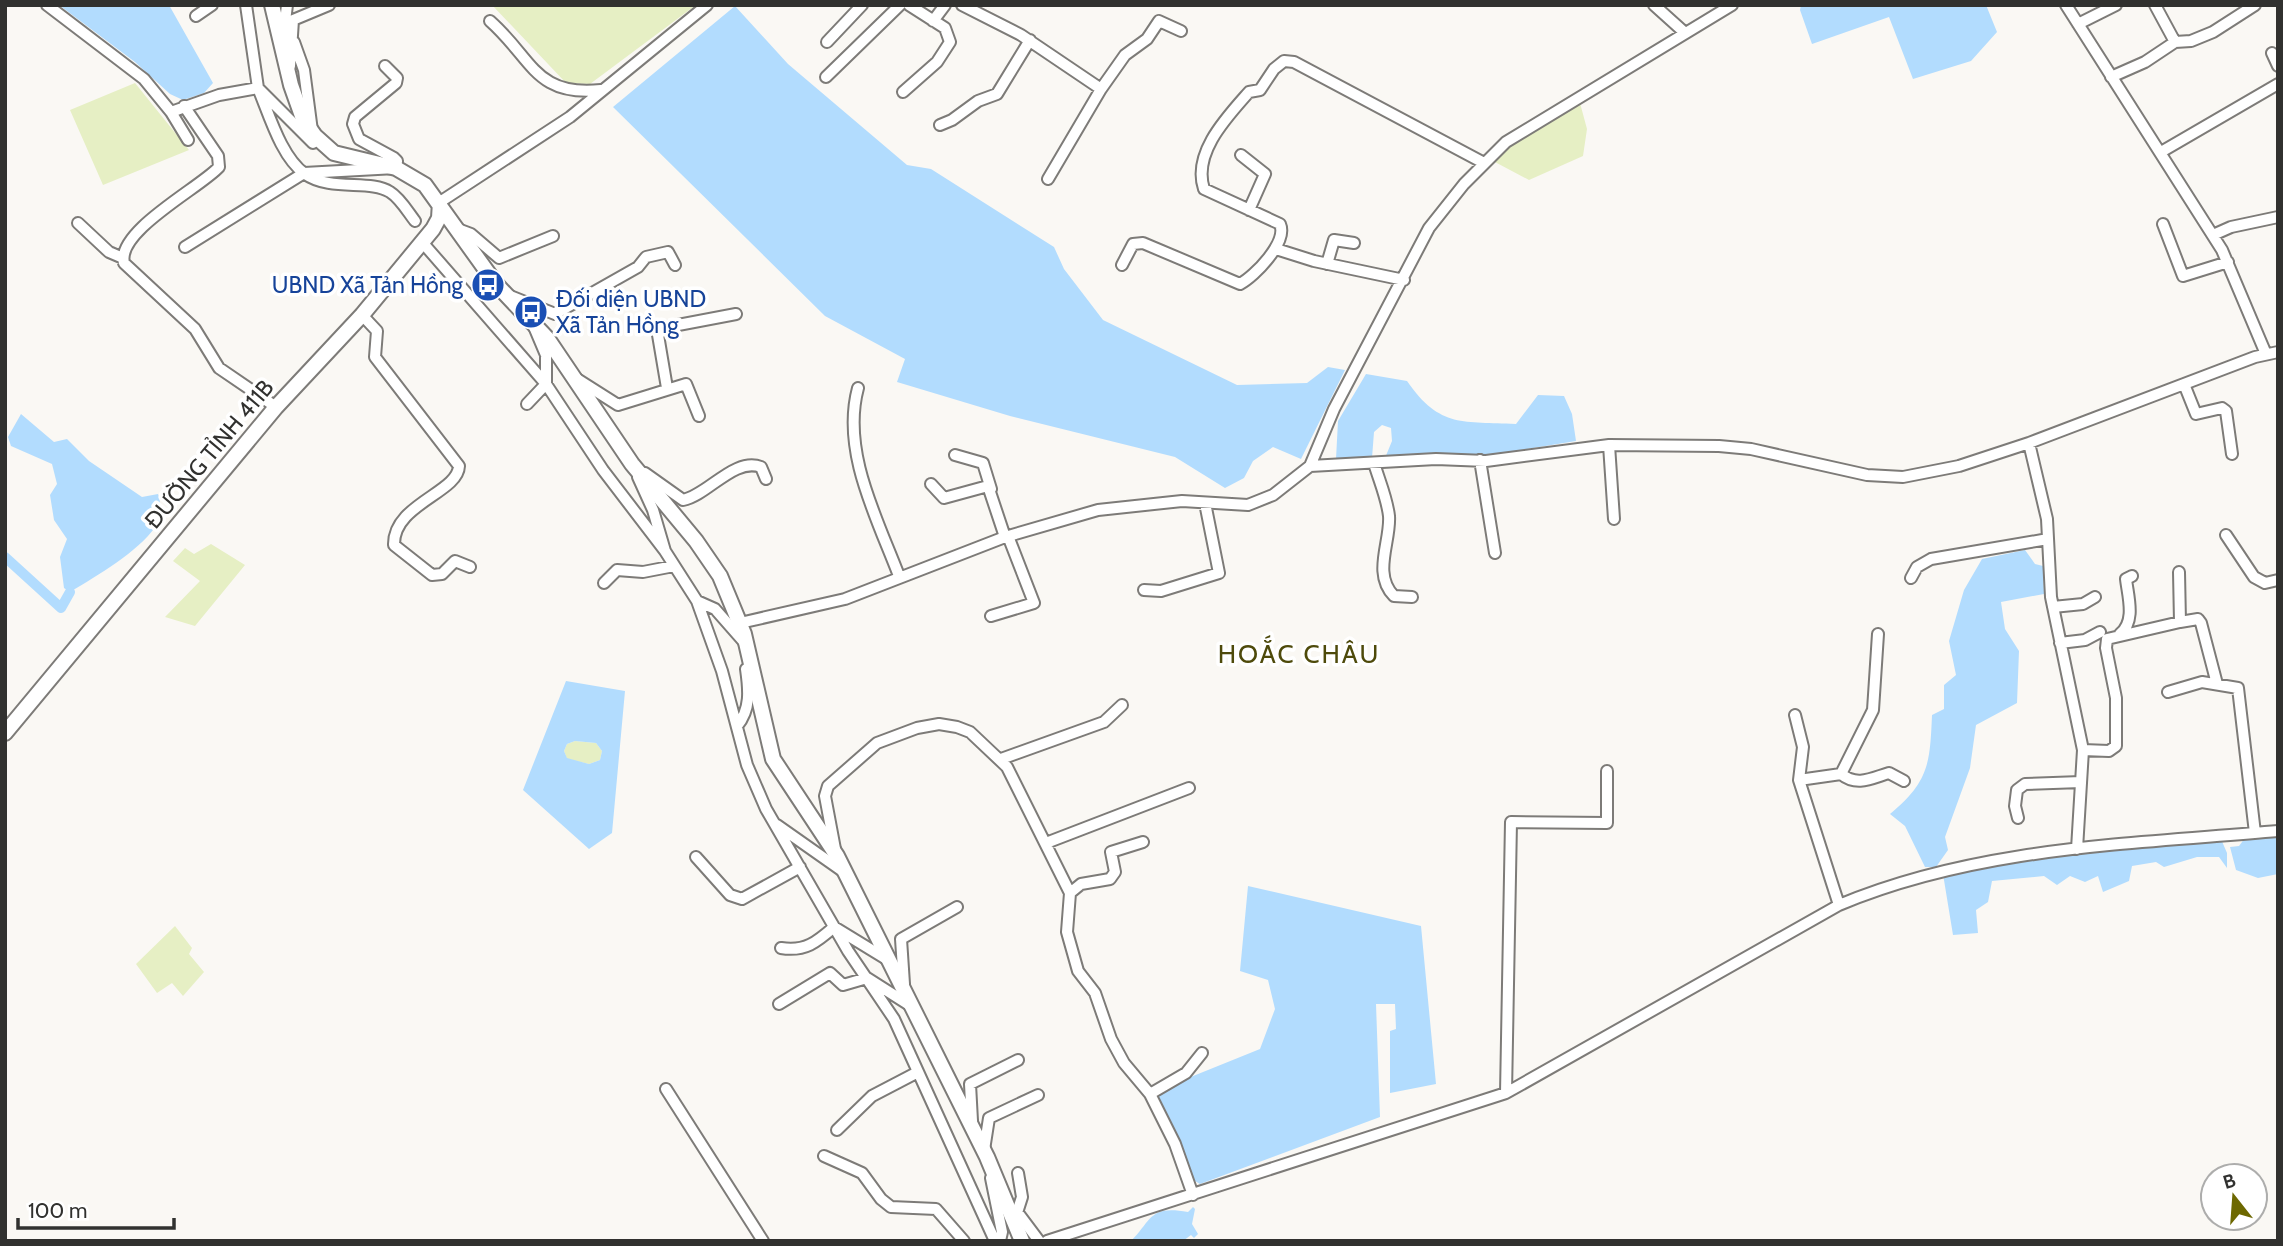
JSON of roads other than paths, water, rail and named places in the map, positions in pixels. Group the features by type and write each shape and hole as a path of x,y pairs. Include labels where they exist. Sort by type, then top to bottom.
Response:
{"main road":[{"path":"272,5 290,80 303,119 312,131 326,148 334,153 411,174 440,202 456,228 507,295 532,320 632,464 696,541 720,576 740,623 773,759 839,863 1016,1217 1022,1241"},
{"name":"ĐƯỜNG TỈNH 411B","path":"5,733 276,407 362,316 439,218 440,202"}],"street":[{"path":"47,5 144,79 171,112 188,140"},
{"path":"196,16 212,5"},
{"path":"246,5 258,88 283,144 304,173 336,185 391,192 415,221"},
{"path":"282,48 287,5"},
{"path":"290,80 293,20 329,5"},
{"path":"440,202 570,117 707,5"},
{"path":"827,42 862,5"},
{"path":"826,77 900,5"},
{"path":"903,92 934,65 950,44 948,32 909,5"},
{"path":"933,20 945,5"},
{"path":"962,5 1030,40 1101,89"},
{"path":"1654,5 1684,32"},
{"path":"740,623 845,599 1006,536 1098,510 1140,504 1248,505 1273,495 1310,466 1334,409 1405,280 1429,228 1484,163 1506,142 1732,5"},
{"path":"1310,466 1480,460 1609,445 1751,449 1867,475 1903,477 1959,466 2029,443 2272,353 2213,235 2066,5"},
{"path":"2078,24 2116,5"},
{"path":"2155,5 2175,42"},
{"path":"2111,77 2145,62 2175,42 2191,41 2213,32 2255,5"},
{"path":"490,21 512,41 542,79 553,86 579,92 603,89"},
{"path":"1048,179 1101,89 1129,51 1147,39 1157,22 1163,22 1181,31"},
{"path":"292,35 304,70 312,131"},
{"path":"940,125 952,120 978,101 997,94 1030,40"},
{"path":"2272,53 2278,66"},
{"path":"1122,265 1131,246 1143,243 1240,284 1276,250 1282,234 1280,224 1203,188 1203,156 1236,106 1249,92 1260,90 1274,69 1284,61 1294,62 1484,163"},
{"path":"186,247 210,229 240,214 304,173 396,168 397,161 394,158 359,139 352,124 355,117 397,81 385,66"},
{"path":"2161,152 2278,84"},
{"path":"171,112 219,94 258,88"},
{"path":"258,88 315,144 326,148"},
{"path":"123,258 127,247 164,208 219,167 218,156 211,143 184,106"},
{"path":"1241,155 1265,174 1249,209"},
{"path":"2213,235 2231,227 2278,217"},
{"path":"78,223 109,252 123,258 131,271 195,329 219,368 276,407"},
{"path":"2162,224 2183,276 2228,262"},
{"path":"456,228 471,234 499,258 554,236"},
{"path":"1327,264 1334,240 1354,243"},
{"path":"422,242 546,384 611,480 665,551 697,601 722,671 747,765 775,824 834,927 894,1019 998,1241"},
{"path":"1276,250 1405,280"},
{"path":"507,295 555,314 638,267 651,254 668,252 676,265"},
{"path":"667,388 657,329 736,314"},
{"path":"362,316 377,331 375,357 460,466 453,480 409,511 394,545 432,575 442,574 453,562 470,567"},
{"path":"527,404 546,384 545,355 532,320"},
{"path":"572,376 618,405 686,384 699,416"},
{"path":"2184,384 2196,414 2222,408 2226,411 2232,454"},
{"path":"858,388 853,406 853,440 874,510 899,576"},
{"path":"2029,443 2047,519 2053,607 2083,750 2077,849"},
{"path":"1609,445 1614,519"},
{"path":"955,455 983,463 1006,536 1034,603 991,616"},
{"path":"1480,460 1495,554"},
{"path":"1374,463 1389,520 1383,552 1387,584 1394,596 1412,597"},
{"path":"632,464 653,510 665,551"},
{"path":"632,464 683,500 692,498 730,473 754,465 761,467 765,479"},
{"path":"931,484 944,498 983,486 991,489"},
{"path":"1144,590 1161,591 1219,573 1205,503"},
{"path":"2226,535 2260,582 2278,580"},
{"path":"1911,578 1917,567 1931,559 2048,539"},
{"path":"604,583 617,570 643,572 674,566"},
{"path":"2179,572 2180,622"},
{"path":"2120,634 2127,628 2130,617 2126,579 2132,576"},
{"path":"2053,607 2083,604 2095,597"},
{"path":"697,601 715,609 747,649 749,699 745,715 737,726"},
{"path":"2083,750 2109,751 2116,746 2116,698 2106,648 2107,639 2198,619 2217,684"},
{"path":"2060,643 2085,639 2100,632"},
{"path":"1841,774 1873,710 1878,634"},
{"path":"2168,692 2202,682 2238,688 2255,833"},
{"path":"1000,760 1104,722 1122,705"},
{"path":"1796,715 1803,747 1799,780 1839,905"},
{"path":"839,863 825,796 828,786 877,743 917,728 939,724 970,732 1000,760 1070,893 1067,932 1078,971 1095,993 1111,1039 1124,1063 1150,1094 1175,1144 1193,1195"},
{"path":"1506,1093 1511,822 1607,823 1607,771"},
{"path":"1799,780 1841,774 1849,780 1868,782 1889,773 1904,781"},
{"path":"2018,818 2015,806 2017,790 2025,784 2081,782"},
{"path":"1046,843 1189,788"},
{"path":"775,824 839,863"},
{"path":"1047,1241 1506,1093 1839,905 1934,871 2077,849 2278,831"},
{"path":"1070,893 1081,884 1110,879 1115,872 1111,852 1143,842"},
{"path":"696,857 730,895 742,899 800,867"},
{"path":"908,1001 900,955 901,939 957,907"},
{"path":"834,927 888,960"},
{"path":"781,948 793,950 809,946 834,927"},
{"path":"779,1004 827,973 832,974 843,985 867,978 908,1001"},
{"path":"1150,1094 1186,1073 1202,1053"},
{"path":"972,1127 970,1084 1017,1060"},
{"path":"837,1130 872,1096 918,1072"},
{"path":"666,1089 763,1241"},
{"path":"998,1241 1002,1232 985,1153 989,1118 1038,1095"},
{"path":"824,1156 862,1173 881,1199 891,1207 936,1209 964,1241"},
{"path":"1018,1173 1022,1197 1016,1217 1039,1241"}],"water":[{"path":"59,5 169,5 213,83 204,93 183,100 170,94 135,62"},
{"path":"1801,5 1986,5 1997,32 1971,61 1913,79 1889,17 1812,44 1800,10"},
{"path":"735,6 788,64 907,165 931,169 1054,247 1064,269 1103,320 1237,385 1307,383 1328,367 1345,370 1301,459 1273,447 1253,461 1244,478 1225,488 1175,457 1010,416 897,382 905,359 825,316 613,107"},
{"path":"1366,374 1407,381 1431,408 1442,415 1467,422 1516,424 1538,395 1564,396 1572,414 1576,441 1484,456 1385,458 1392,441 1391,428 1382,425 1374,432 1372,458 1336,459 1338,421"},
{"path":"21,414 54,442 67,439 89,461 142,497 158,494 160,519 148,536 116,563 70,592 64,588 60,557 67,539 54,520 50,495 57,484 52,464 11,446 8,437"},
{"path":"2025,550 2035,564 2043,566 2044,594 2001,602 2005,629 2019,651 2017,703 1976,725 1970,768 1945,837 1948,850 1936,867 1925,867 1905,826 1890,814 1913,792 1925,770 1932,715 1944,709 1944,685 1956,675 1949,641 1964,590 1982,559"},
{"path":"566,681 625,691 612,833 589,849 523,790","holes":["575,741 596,743 602,751 600,760 589,764 567,758 564,751 567,744"]},
{"path":"2245,838 2278,838 2278,874 2258,878 2236,870 2230,847 2239,846"},
{"path":"2221,839 2227,853 2227,868 2219,857 2197,857 2164,867 2156,862 2132,866 2129,881 2103,892 2098,876 2085,882 2070,876 2057,885 2044,876 1992,881 1988,902 1976,910 1978,933 1953,935 1943,874 2104,850"},
{"path":"1248,886 1421,926 1436,1084 1390,1093 1390,1031 1396,1029 1395,1004 1376,1004 1380,1117 1200,1184 1190,1178 1152,1098 1156,1091 1260,1049 1275,1009 1268,980 1240,971"},
{"path":"1193,1207 1195,1209 1192,1224 1198,1234 1194,1238 1191,1235 1183,1241 1131,1241 1158,1213 1175,1210 1188,1212"}],"waterway":[{"path":"5,557 61,608 70,592"}],"place":[{"name":"UBND Xã Tản Hồng","path":"488,285"},
{"name":"Đối diện UBND Xã Tản Hồng","path":"531,312"}],"district":[{"name":"HOẮC CHÂU","path":"1299,654"}]}
